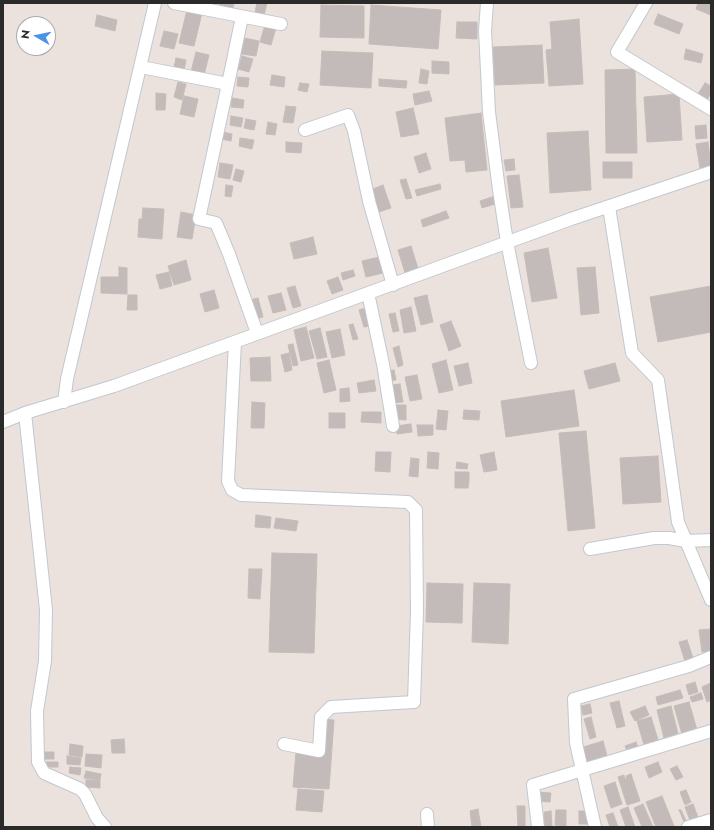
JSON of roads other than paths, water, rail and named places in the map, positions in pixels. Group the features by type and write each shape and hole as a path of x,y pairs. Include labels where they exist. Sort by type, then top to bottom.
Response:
{"street":[{"path":"174,3 281,24"},
{"path":"487,3 485,31 490,112 507,242 532,363"},
{"path":"646,3 617,52 711,110"},
{"path":"64,402 67,379 141,67 152,5"},
{"path":"242,17 199,219 216,223 230,254 257,333"},
{"path":"141,67 228,84"},
{"path":"305,130 348,115 369,201 393,285"},
{"path":"3,422 114,386 507,242 711,172"},
{"path":"609,207 632,352 658,380 678,522 711,600"},
{"path":"368,293 383,364 393,426"},
{"path":"235,342 228,481 232,490 241,494 408,502 416,510 414,702 331,707 321,717 319,751 284,744"},
{"path":"25,414 46,610 45,661 37,711 38,762 44,773 80,789 91,803 97,818 105,827"},
{"path":"590,549 654,538 669,538 686,541 711,540"},
{"path":"589,827 595,827 576,743 574,699 689,666 711,657"},
{"path":"538,827 533,785 711,731"},
{"path":"427,814 428,827"},
{"path":"688,827 711,820"}]}
